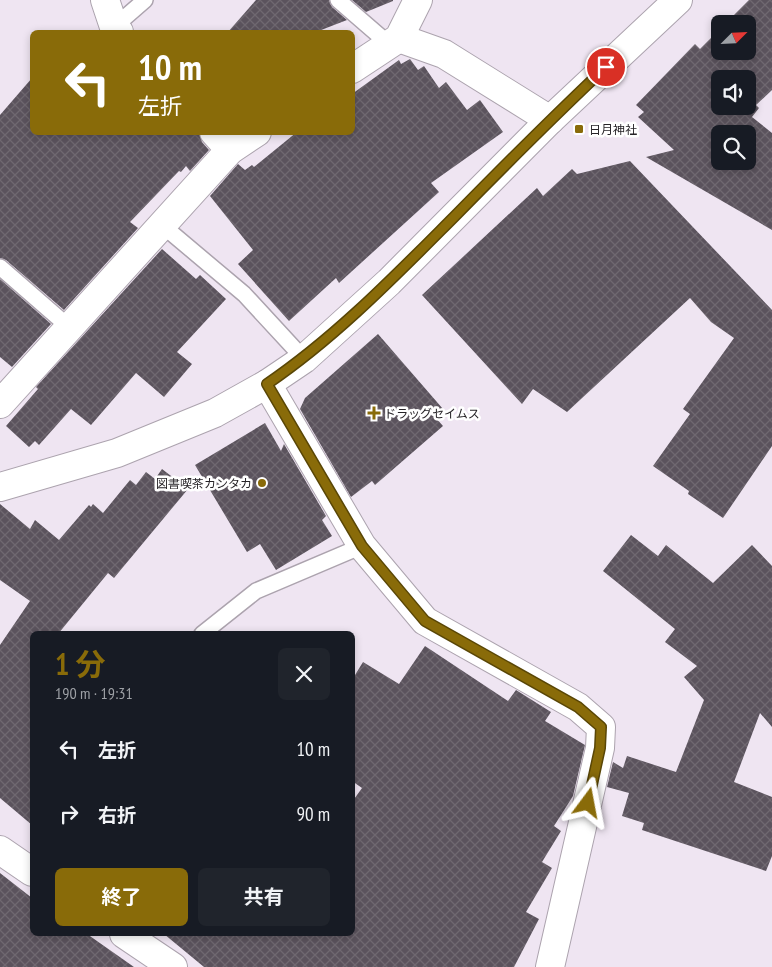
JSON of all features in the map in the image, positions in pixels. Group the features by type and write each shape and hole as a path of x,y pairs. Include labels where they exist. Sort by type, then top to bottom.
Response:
{"street":[{"path":"105,0 116,30"},
{"path":"355,67 394,41 418,0"},
{"path":"0,487 117,453 215,413 267,384 304,359 389,282 550,120 678,0"},
{"path":"394,41 444,54 550,120"},
{"path":"0,404 162,225 222,141 245,135"},
{"path":"267,384 362,546 425,621 578,707 601,727 600,748 550,967"},
{"path":"0,850 30,871"},
{"path":"130,936 173,967"}],"lane":[{"path":"116,30 144,0"},
{"path":"338,0 394,41"},
{"path":"162,225 244,294 304,359"},
{"path":"0,267 70,328"},
{"path":"206,631 256,591 362,546"}],"building":[{"path":"256,0 329,0 332,7 347,20 321,30 230,30"},
{"path":"352,0 393,0 393,1 366,12"},
{"path":"749,0 772,0 772,90 756,105 756,70 711,70 711,115 754,115 752,117 772,133 772,230 646,157 674,150 638,117 644,112 636,105 695,44 700,49 711,38 711,60 756,60 756,15 734,15"},
{"path":"410,59 418,70 424,66 439,88 446,82 467,110 480,100 503,132 431,183 439,192 339,283 336,278 289,321 238,264 253,250 210,196 238,164 245,170 252,165 254,167 293,135 355,135 355,92 399,60 401,64"},
{"path":"30,80 30,135 200,135 202,142 209,150 190,171 186,166 181,172 179,171 130,222 138,228 64,310 6,260 0,258 0,115"},
{"path":"630,161 772,310 772,446 723,518 688,494 689,491 653,466 690,414 683,409 734,338 711,322 690,298 567,412 533,389 522,404 422,295 537,188 543,196 572,169 577,174"},
{"path":"162,249 196,279 200,275 226,299 177,352 192,364 164,397 136,373 91,425 71,409 39,445 35,441 29,447 6,426 38,389 36,387"},
{"path":"0,279 51,324 12,367 0,357"},
{"name":"ドラッグセイムス","path":"378,334 443,409 435,417 443,426 375,485 372,481 351,497 300,409 305,398"},
{"name":"図書喫茶カンタカ","path":"265,423 281,451 284,444 326,516 322,520 332,536 276,570 260,544 247,552 195,465"},
{"path":"162,469 188,489 114,578 108,573 60,631 30,631 30,823 0,798 0,645 30,601 0,580 0,504 30,529 35,520 59,540 89,505 91,507 93,504 103,513 130,480 136,485 146,472 155,479"},
{"path":"631,535 658,556 666,545 713,583 752,545 772,566 772,727 760,713 734,782 772,797 772,856 766,871 642,830 644,823 622,816 629,793 607,787 613,762 623,768 627,756 676,772 704,700 684,677 697,666 665,642 675,629 603,571"},
{"path":"425,646 508,701 516,690 551,712 545,721 585,745 573,796 554,826 561,831 542,862 552,868 526,912 539,919 514,967 204,967 166,936 355,936 355,798 362,788 355,783 355,675 363,662 399,684"},
{"path":"0,873 30,896 30,936 90,936 134,967 0,967"}],"place":[{"name":"日月神社","path":"579,129"},
{"name":"ドラッグセイムス","path":"374,413"},
{"name":"図書喫茶カンタカ","path":"262,483"}],"route":[{"path":"588,803 600,748 601,727 578,707 500,666 425,621 362,546 267,384 304,359 389,282 550,120 606,67"}]}
